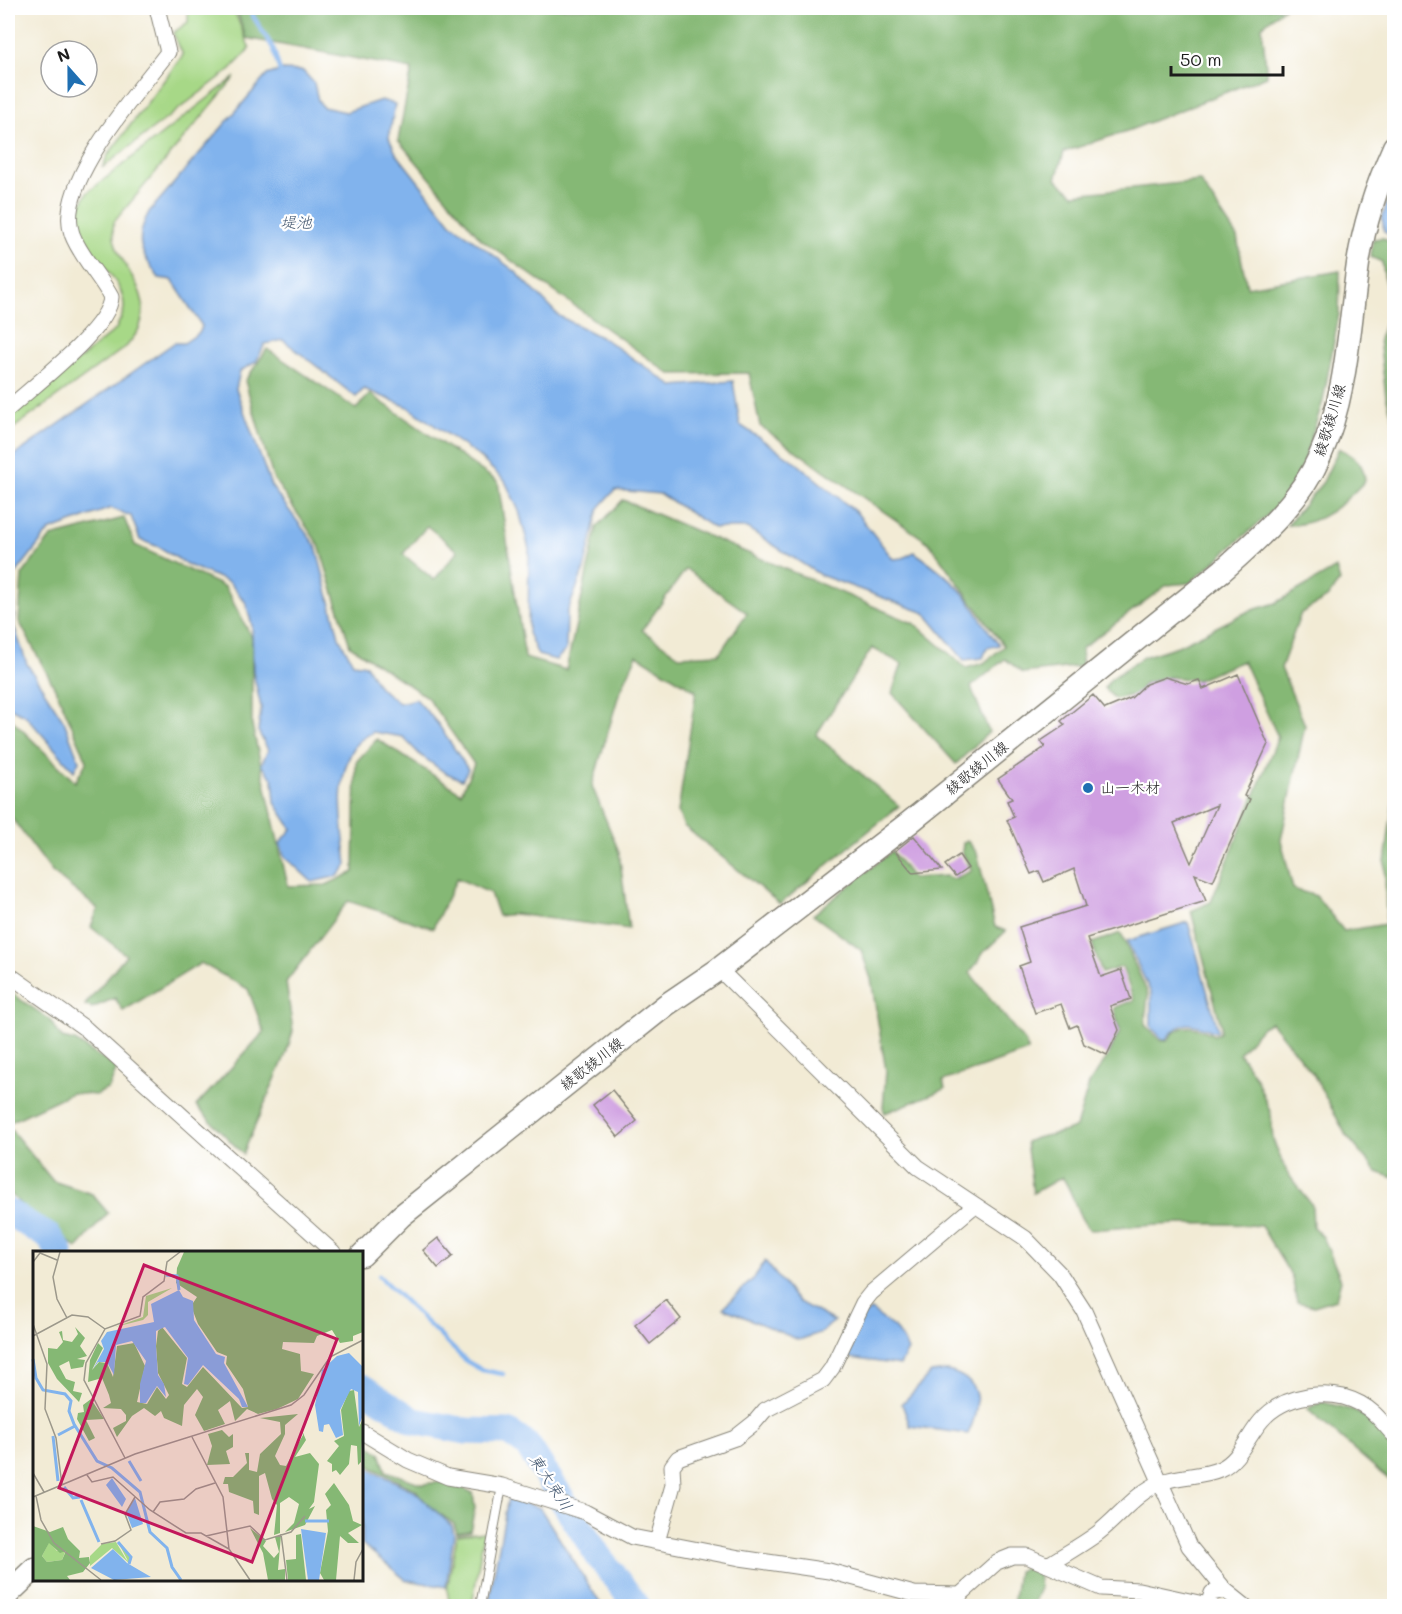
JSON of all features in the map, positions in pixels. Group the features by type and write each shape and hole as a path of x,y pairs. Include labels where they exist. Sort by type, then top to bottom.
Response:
{"main road":[{"name":"綾歌綾川線","path":"363,1254 401,1216 666,1005 719,969 910,822 1223,570 1272,525 1296,496 1320,457 1335,410 1345,365 1365,227 1375,194 1395,147"},
{"path":"8,1594 33,1570"}],"street":[{"path":"8,409 98,328 111,306 111,297 73,236 69,221 71,204 80,177 100,142 168,52 157,8"},
{"path":"719,969 918,1167 1025,1238 1044,1255 1074,1292 1162,1482 1189,1546 1225,1590 1245,1606"},
{"path":"8,974 86,1029 332,1251"},
{"path":"657,1542 673,1485 672,1466 678,1458 735,1438 754,1423 765,1410 824,1380 863,1303 871,1293 975,1205"},
{"path":"1048,1565 1099,1532 1133,1499 1162,1482 1220,1469 1233,1460 1262,1419 1281,1403 1304,1396 1343,1398 1360,1403 1381,1419 1395,1435"},
{"path":"363,1433 408,1460 448,1477 502,1486 578,1510 632,1537 829,1571 914,1594 960,1595 997,1563 1012,1556 1027,1556 1101,1588 1139,1590 1208,1605 1212,1593 1225,1590"}],"lane":[{"path":"480,1606 502,1486"}],"green space":[{"path":"190,8 233,8 250,49 231,69 102,168 108,155 183,55 173,33 188,22"},
{"path":"236,8 1284,8 1262,26 1267,76 1130,130 1064,152 1056,179 1074,194 1200,181 1237,237 1247,287 1340,271 1339,314 1323,401 1300,472 1278,506 1190,583 1167,585 1082,648 1082,666 1023,673 1005,659 971,687 989,732 956,764 892,693 902,664 872,648 816,735 899,806 780,904 684,826 678,812 696,691 637,655 619,694 592,786 619,852 629,929 515,914 498,916 490,893 457,878 433,928 348,901 286,982 293,1031 286,1054 243,1154 196,1106 264,1032 248,989 201,963 123,1011 115,998 92,1008 85,1005 126,955 91,927 98,909 52,872 8,813 8,716 75,782 87,761 58,694 19,621 22,575 51,537 124,518 135,545 225,587 252,638 252,725 288,886 326,885 354,872 356,762 377,739 461,793 474,764 427,697 350,646 319,545 273,478 245,381 267,349 356,409 370,394 498,482 525,658 566,670 597,527 623,500 915,624 966,668 984,663 1004,646 929,543 760,426 749,373 670,374 481,239 398,140 412,69 246,38","holes":["427,526 458,551 434,580 403,554","686,569 747,613 719,654 679,656 642,630"]},
{"path":"235,77 114,222 113,236 117,248 142,297 143,311 136,334 127,346 8,432 8,419 116,329 123,313 122,294 85,239 79,225 80,209 88,192"},
{"path":"1383,238 1394,245 1394,422 1386,396 1379,339 1390,308 1382,262 1371,257 1373,239"},
{"path":"1339,448 1358,461 1363,469 1365,481 1331,512 1311,522 1287,525 1323,482"},
{"path":"1336,568 1340,581 1327,598 1301,613 1281,668 1305,725 1281,840 1293,889 1316,896 1344,931 1386,924 1385,862 1394,795 1394,1178 1377,1172 1346,1135 1313,1074 1271,1022 1262,1027 1239,1053 1256,1078 1271,1114 1273,1140 1288,1174 1312,1205 1313,1227 1323,1237 1341,1280 1336,1299 1314,1306 1297,1302 1292,1277 1261,1226 1154,1225 1090,1230 1081,1218 1062,1177 1033,1193 1026,1142 1076,1127 1089,1084 1108,1056 1120,1031 1114,1008 1134,1000 1122,967 1102,973 1092,943 1121,933 1148,994 1145,1025 1161,1041 1168,1040 1178,1030 1189,1027 1214,1035 1220,1033 1221,1026 1191,911 1211,902 1278,737 1243,661 1197,680 1170,677 1145,683 1136,694 1115,699 1104,688 1111,679 1143,657 1178,646 1249,611 1276,603"},
{"path":"967,840 977,853 995,927 1006,931 984,952 970,973 1025,1042 1028,1051 943,1081 945,1089 885,1113 883,1108 886,1071 871,979 861,950 813,915 892,851 912,878 946,876 953,879 972,871 962,852 963,843"},
{"path":"8,991 49,1019 62,1038 75,1041 117,1068 109,1088 96,1095 71,1093 8,1123"},
{"path":"8,1126 53,1181 92,1194 108,1213 77,1248 24,1208 8,1191"},
{"path":"1322,1402 1362,1415 1394,1442 1394,1484 1307,1409"},
{"path":"363,1441 380,1453 386,1471 422,1484 442,1482 454,1484 473,1493 475,1508 470,1531 457,1533 454,1524 429,1506 416,1490 371,1467 363,1450"},
{"path":"484,1532 472,1606 450,1606 447,1590 457,1535"},
{"path":"1031,1566 1038,1573 1040,1588 1034,1602 1038,1606 1013,1606 1018,1571"}],"water":[{"name":"堤池","path":"282,70 303,71 314,83 318,100 323,107 346,112 381,100 395,104 389,138 396,153 451,223 516,272 559,316 606,340 673,386 733,381 740,425 793,460 857,513 893,559 903,558 914,552 942,573 967,598 999,645 987,648 983,658 964,660 925,613 820,575 747,528 714,528 660,494 615,490 599,508 584,569 567,613 566,650 556,660 538,655 528,633 529,549 519,511 505,481 478,456 408,407 364,389 356,397 283,340 265,344 256,362 240,371 236,389 271,486 316,546 339,637 353,663 366,665 379,687 399,703 416,699 438,724 468,769 462,780 444,772 419,754 403,737 373,732 360,740 348,760 342,789 342,820 347,865 338,876 312,882 284,856 280,843 292,829 275,803 273,779 261,765 268,750 258,731 261,707 253,672 252,626 246,603 229,582 188,565 159,547 140,540 131,516 111,508 49,531 14,576 14,626 27,664 64,721 79,761 74,771 25,715 8,707 8,460 174,343 184,343 200,332 202,326 172,280 159,278 148,261 141,246 141,231 149,212 267,75"},
{"path":"1394,181 1394,239 1384,231 1382,218"},
{"path":"1188,922 1218,1030 1216,1032 1189,1024 1183,1025 1166,1039 1162,1039 1151,1027 1151,993 1127,941"},
{"path":"765,1261 797,1301 834,1321 822,1332 799,1340 723,1308 754,1278"},
{"path":"871,1310 897,1330 908,1350 900,1365 843,1357 862,1315"},
{"path":"947,1371 967,1380 976,1395 977,1404 968,1434 910,1426 902,1404 931,1373"},
{"path":"363,1455 369,1469 414,1491 452,1526 454,1534 446,1587 406,1580 363,1545"},
{"path":"508,1498 540,1508 602,1606 488,1606"}],"building":[{"path":"1238,674 1268,744 1244,796 1250,799 1213,881 1195,874 1206,901 1087,938 1101,977 1121,970 1131,999 1110,1006 1119,1030 1107,1055 1084,1044 1077,1025 1070,1028 1061,1004 1035,1013 1019,966 1030,962 1019,927 1086,906 1074,869 1044,882 1039,871 1031,874 1007,820 1014,817 1007,801 1012,799 998,779 1045,747 1041,741 1065,725 1061,721 1093,695 1105,709 1131,698 1146,684 1165,677 1188,684 1199,680 1203,689","holes":["1217,805 1191,863 1174,823"]},
{"path":"914,836 942,870 913,873 895,851"},
{"path":"959,855 968,868 955,877 945,865"},
{"path":"612,1090 637,1121 618,1137 593,1105"},
{"path":"438,1238 453,1256 438,1268 423,1250"},
{"path":"666,1300 681,1319 650,1344 635,1325"}],"waterway":[{"path":"248,8 273,48 281,75"},
{"name":"東大束川","path":"8,1212 49,1237 59,1251"},
{"path":"379,1276 466,1361 482,1370 503,1374"},
{"name":"東大束川","path":"363,1388 414,1421 466,1431 508,1432 528,1446 599,1557 637,1606"},
{"path":"31,1599 41,1606"}],"place":[{"name":"山一木材","path":"1088,788"}]}
